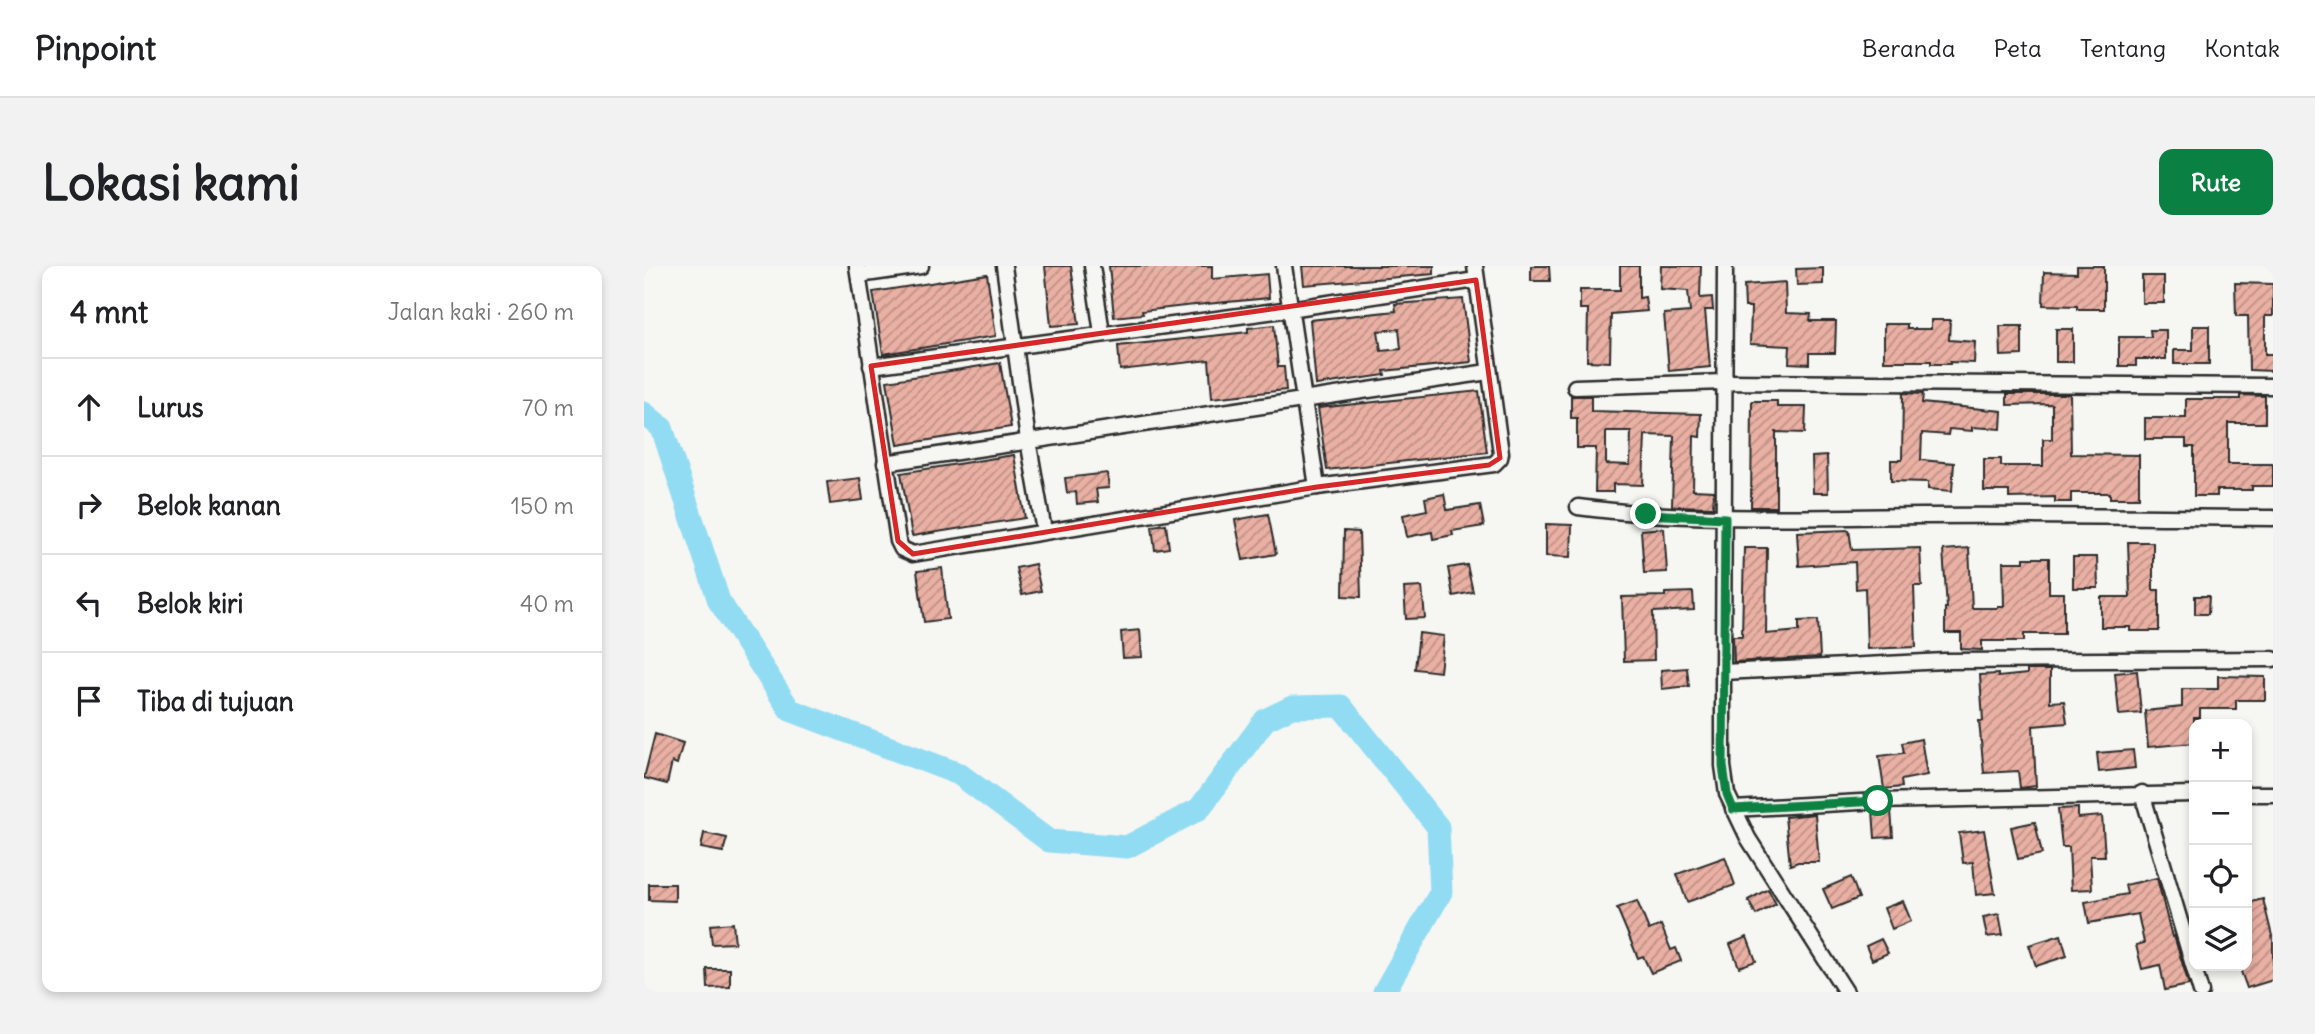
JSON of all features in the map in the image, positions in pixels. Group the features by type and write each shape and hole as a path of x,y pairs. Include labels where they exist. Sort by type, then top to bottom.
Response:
{"street":[{"path":"871,366 1290,309 1476,273 1500,458 1494,464 1317,486 907,553 898,541 885,463 871,366 858,271 921,266"},
{"path":"1004,266 1028,440 1044,531"},
{"path":"1092,266 1102,333"},
{"path":"1284,266 1317,486"},
{"path":"1725,266 1723,766 1727,794 1748,838 1846,992"},
{"path":"885,463 1488,372"},
{"path":"1575,387 1724,382 2273,386"},
{"path":"1577,507 1725,518 2010,515 2273,518"},
{"path":"1723,672 1945,661 2273,659"},
{"path":"2142,793 2202,992"},
{"path":"1733,809 1878,801 2189,794"},
{"path":"2252,794 2273,794"}],"highlighted area":[{"path":"1476,280 1500,458 1489,465 1317,487 913,554 898,541 871,366"}],"building":[{"path":"1045,266 1071,266 1079,324 1051,326"},
{"path":"1109,266 1212,266 1212,279 1267,274 1269,298 1142,311 1143,314 1114,317"},
{"path":"1302,266 1434,266 1434,274 1304,285"},
{"path":"1531,266 1549,266 1550,281 1531,281"},
{"path":"1620,266 1639,266 1639,298 1645,297 1647,311 1611,314 1610,362 1587,361 1588,309 1580,309 1580,290 1620,290"},
{"path":"1661,266 1701,266 1700,298 1712,297 1713,310 1705,310 1710,367 1669,371 1664,314 1690,312 1688,291 1660,289"},
{"path":"2077,266 2104,266 2104,309 2043,305 2044,272 2077,273"},
{"path":"1823,268 1823,284 1797,285 1796,269"},
{"path":"987,274 996,336 883,354 873,292"},
{"path":"2142,276 2164,276 2164,303 2142,303"},
{"path":"1785,282 1786,313 1811,314 1810,321 1836,321 1835,353 1809,353 1809,364 1789,363 1790,346 1750,344 1751,307 1745,307 1744,285"},
{"path":"2235,283 2273,284 2273,316 2265,316 2265,354 2273,354 2273,371 2249,370 2248,316 2236,316"},
{"path":"1463,299 1471,362 1384,371 1385,375 1316,385 1310,320 1396,311 1395,304","holes":["1399,329 1401,349 1381,351 1378,331"]},
{"path":"1931,320 1950,320 1949,340 1975,342 1974,363 1884,361 1884,324 1907,324 1907,329 1931,329"},
{"path":"1274,325 1278,367 1284,367 1286,390 1212,398 1209,360 1120,370 1118,346 1248,332 1248,328"},
{"path":"2000,326 2022,326 2022,355 2001,356"},
{"path":"2193,326 2209,326 2209,364 2174,364 2174,350 2193,350"},
{"path":"2056,329 2073,329 2073,362 2056,362"},
{"path":"2150,330 2166,330 2166,359 2136,359 2136,366 2119,366 2119,337 2151,337"},
{"path":"1000,363 1011,427 898,445 887,381"},
{"path":"1479,391 1487,452 1327,470 1318,408"},
{"path":"1903,393 1923,394 1922,403 2002,411 2001,429 1972,427 1972,431 1949,429 1948,435 1922,433 1921,460 1954,463 1952,491 1928,489 1928,482 1891,481 1891,460 1902,460"},
{"path":"2007,394 2070,394 2071,454 2139,455 2139,498 2110,498 2110,493 2071,493 2071,502 2055,502 2055,497 2009,498 2009,491 1984,491 1984,459 2001,459 2001,466 2043,466 2043,439 2052,439 2052,404 2007,405"},
{"path":"2240,395 2265,396 2265,423 2228,423 2228,464 2273,464 2273,486 2252,486 2252,490 2217,490 2217,496 2194,496 2194,447 2186,447 2186,439 2145,439 2145,418 2186,418 2186,399 2240,399"},
{"path":"1571,396 1591,396 1591,411 1701,414 1700,437 1694,436 1693,490 1714,491 1713,507 1672,506 1674,436 1645,435 1643,485 1613,484 1613,492 1595,492 1596,448 1577,448 1577,418 1571,418","holes":["1606,431 1631,431 1630,465 1606,464"]},
{"path":"1752,401 1777,401 1777,407 1806,407 1805,433 1776,432 1776,507 1751,507"},
{"path":"1014,455 1025,518 912,536 901,473"},
{"path":"1827,456 1828,493 1813,493 1812,457"},
{"path":"1107,473 1109,488 1096,489 1098,502 1077,504 1076,492 1067,493 1065,478"},
{"path":"860,478 863,500 830,504 827,482"},
{"path":"1444,494 1447,510 1480,505 1484,526 1452,531 1453,535 1433,539 1432,532 1407,537 1403,515 1427,510 1425,498"},
{"path":"1268,514 1276,554 1243,560 1235,520"},
{"path":"1166,524 1169,548 1155,550 1152,526"},
{"path":"1546,524 1572,525 1571,557 1546,556"},
{"path":"1664,528 1667,572 1644,573 1641,530"},
{"path":"1849,530 1852,550 1920,548 1922,586 1914,586 1916,647 1867,649 1865,588 1856,589 1855,562 1799,566 1797,532"},
{"path":"1344,531 1359,532 1361,597 1343,596"},
{"path":"2128,542 2153,542 2153,590 2159,590 2159,631 2101,627 2101,597 2130,597"},
{"path":"1744,548 1767,548 1766,634 1799,631 1799,621 1818,620 1820,657 1734,662 1733,636 1742,636"},
{"path":"1969,548 1972,608 2004,606 2003,562 2024,562 2024,558 2049,558 2049,593 2064,593 2064,634 2024,634 2024,641 1982,641 1982,650 1961,649 1961,633 1945,633 1947,608 1943,550"},
{"path":"2073,557 2097,557 2098,588 2073,588"},
{"path":"1035,564 1041,591 1022,595 1016,568"},
{"path":"1467,565 1473,592 1453,596 1448,568"},
{"path":"942,568 948,619 924,622 917,571"},
{"path":"1422,587 1425,618 1406,619 1404,588"},
{"path":"1693,592 1694,610 1653,612 1654,660 1624,661 1622,597"},
{"path":"2195,596 2209,596 2208,614 2195,614"},
{"path":"1140,630 1142,657 1123,658 1121,632"},
{"path":"1419,633 1444,636 1440,672 1415,669"},
{"path":"1687,668 1689,686 1662,689 1661,670"},
{"path":"2027,670 2050,670 2050,702 2064,701 2067,723 2033,726 2036,786 2020,788 2018,771 1984,773 1979,721 1983,721 1980,675 1998,674 1998,677 2027,674"},
{"path":"2137,671 2141,713 2119,715 2115,673"},
{"path":"2218,676 2265,677 2265,700 2236,700 2236,709 2200,709 2200,718 2189,719 2189,743 2148,747 2145,711 2182,707 2182,689 2218,689"},
{"path":"655,734 683,743 677,764 672,762 667,784 644,778"},
{"path":"1921,739 1927,775 1901,780 1902,787 1884,789 1879,756 1904,753 1902,743"},
{"path":"2133,750 2135,768 2099,772 2097,753"},
{"path":"2078,808 2078,818 2102,816 2105,856 2090,856 2092,889 2071,890 2069,847 2062,847 2058,809"},
{"path":"1891,810 1893,837 1875,838 1873,811"},
{"path":"1815,814 1819,862 1798,862 1790,865 1785,817"},
{"path":"2035,822 2042,854 2018,859 2011,827"},
{"path":"1984,830 1995,893 1976,895 1973,862 1963,863 1959,833"},
{"path":"704,833 727,838 723,852 701,848"},
{"path":"1725,857 1735,885 1687,902 1677,874"},
{"path":"1851,877 1859,898 1832,909 1823,889"},
{"path":"2157,878 2172,937 2174,936 2189,985 2165,990 2160,965 2142,969 2136,945 2144,943 2138,914 2089,923 2085,902 2127,894 2125,885"},
{"path":"649,884 675,884 675,901 649,900"},
{"path":"1768,889 1776,904 1756,915 1748,900"},
{"path":"2263,899 2273,940 2273,980 2247,988 2241,971 2252,971 2252,902"},
{"path":"1637,901 1649,930 1661,925 1671,950 1676,948 1681,961 1651,973 1643,956 1638,958 1617,908"},
{"path":"1903,901 1911,921 1892,929 1884,908"},
{"path":"1999,914 2003,935 1987,937 1983,917"},
{"path":"733,923 735,943 712,944 710,925"},
{"path":"2061,935 2067,956 2036,966 2029,945"},
{"path":"1747,937 1756,961 1739,967 1730,944"},
{"path":"1881,939 1888,953 1872,960 1866,946"},
{"path":"707,969 730,969 730,987 708,988"}],"waterway":[{"path":"644,413 662,428 719,601 790,710 959,774 1049,841 1127,847 1199,809 1265,720 1292,707 1341,706 1438,827 1441,892 1384,992"}],"route":[{"path":"1646,514 1725,518 1723,766 1727,794 1733,809 1878,801"}]}
